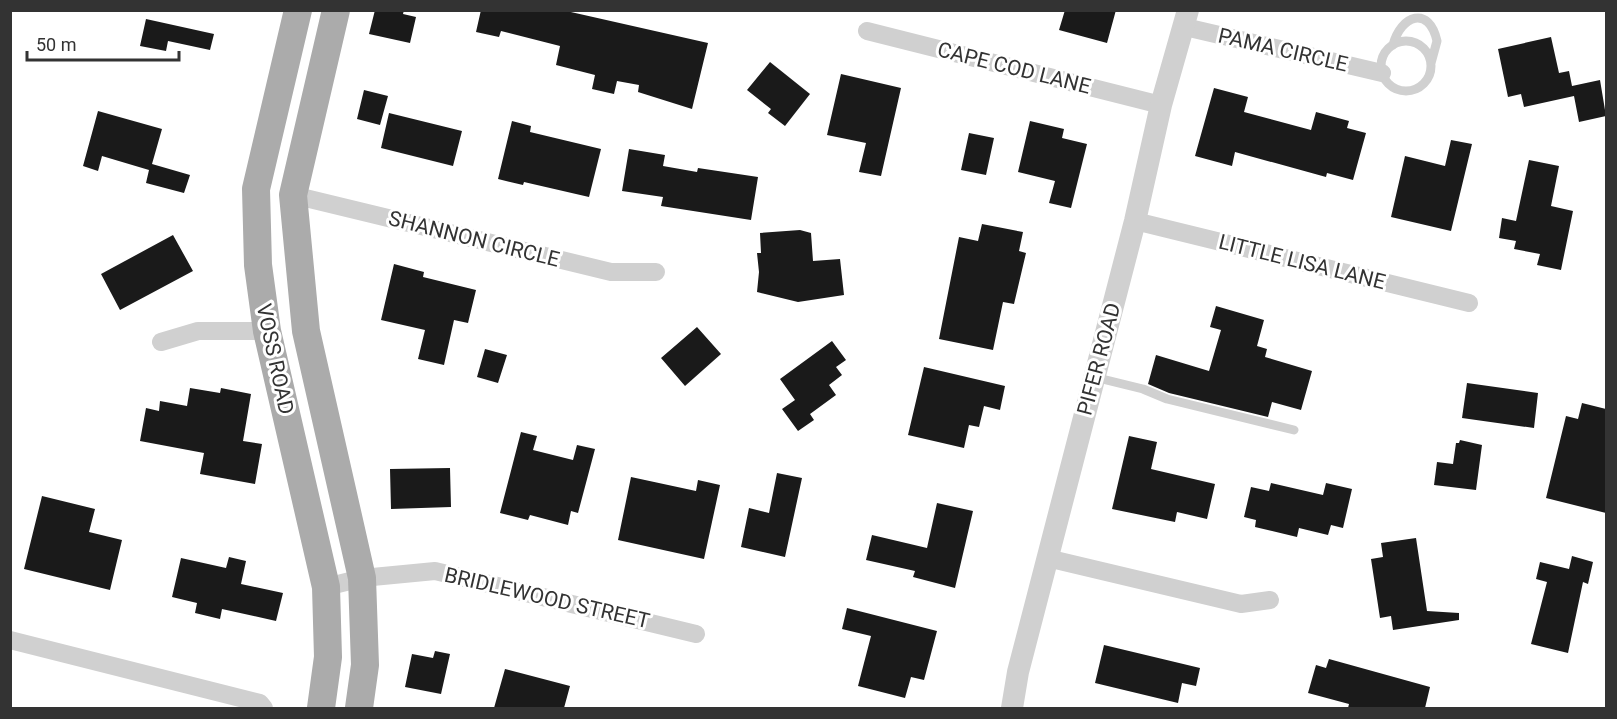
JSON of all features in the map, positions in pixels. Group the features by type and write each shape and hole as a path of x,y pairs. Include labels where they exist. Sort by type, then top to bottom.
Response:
{"main road":[{"name":"VOSS ROAD","path":"298,10 256,189 258,265 267,331 326,587 328,657 321,708"},
{"name":"VOSS ROAD","path":"336,10 303,140 293,195 306,331 362,578 365,665 359,708"},
{"path":"268,132 303,140"}],"street":[{"name":"PAMA CIRCLE","path":"1186,19 1382,73"},
{"name":"PIFER ROAD","path":"1012,708 1018,672 1135,220 1161,105 1186,19"},
{"name":"CAPE COD LANE","path":"867,31 1161,105"},
{"name":"SHANNON CIRCLE","path":"293,195 611,272 656,272"},
{"name":"LITTLE LISA LANE","path":"1135,220 1469,303"},
{"path":"161,342 198,331 267,331"},
{"path":"1047,558 1241,604 1270,600"},
{"name":"BRIDLEWOOD STREET","path":"326,587 362,578 435,571 696,634"},
{"path":"10,640 262,706"}],"lane":[{"path":"1393,45 1397,30 1411,18 1421,18 1436,33 1436,51 1427,79 1414,90 1406,91 1391,86 1382,73 1382,57 1393,45 1400,42 1416,43 1423,48 1431,63"},
{"path":"1094,377 1143,389 1167,399 1294,430"}],"building":[{"path":"375,10 404,10 403,14 416,17 410,43 369,34"},
{"path":"481,10 562,10 708,43 692,109 638,92 639,85 617,81 614,94 592,89 595,75 556,65 560,46 501,31 499,37 476,32"},
{"path":"1065,10 1116,10 1107,43 1059,30"},
{"path":"146,19 214,34 210,50 168,41 166,51 140,46"},
{"path":"1551,37 1559,73 1569,71 1572,86 1600,80 1606,116 1579,122 1574,96 1524,107 1521,94 1508,97 1498,49"},
{"path":"770,62 810,94 785,126 768,113 771,109 747,90"},
{"path":"841,74 901,88 881,176 859,172 866,143 827,135"},
{"path":"1214,88 1248,97 1244,112 1311,130 1316,112 1349,121 1347,128 1366,133 1353,180 1327,173 1326,177 1235,152 1232,166 1195,156"},
{"path":"364,90 388,96 380,125 357,119"},
{"path":"98,111 162,129 152,164 190,175 184,193 146,183 149,170 102,156 98,171 83,166"},
{"path":"389,113 462,131 453,166 381,148"},
{"path":"512,121 531,126 530,132 601,149 589,197 524,182 523,185 498,179"},
{"path":"1030,121 1064,129 1062,138 1087,144 1071,208 1049,203 1055,181 1018,172"},
{"path":"969,133 994,138 986,175 961,170"},
{"path":"1451,140 1472,144 1451,231 1391,217 1405,156 1445,166"},
{"path":"629,149 665,155 663,166 697,172 698,168 758,177 751,220 661,206 663,197 622,191"},
{"path":"1529,160 1559,166 1551,206 1573,211 1561,270 1537,265 1540,254 1514,249 1516,241 1499,238 1502,218 1516,221"},
{"path":"982,224 1023,232 1019,251 1026,253 1014,304 1003,302 993,350 939,339 959,237 978,241"},
{"path":"800,230 811,233 813,261 840,259 844,295 798,302 757,292 759,272 757,253 761,253 760,233"},
{"path":"173,235 193,271 120,310 101,274"},
{"path":"394,264 424,272 423,277 476,290 468,323 454,320 444,365 418,359 425,330 381,320"},
{"path":"1216,306 1264,320 1257,346 1267,349 1265,357 1312,371 1301,410 1272,402 1268,417 1169,393 1148,384 1156,355 1209,371 1221,330 1210,327"},
{"path":"697,327 721,354 685,386 661,358"},
{"path":"832,341 846,360 836,367 842,375 829,385 836,395 810,414 814,420 798,431 782,409 795,400 780,379"},
{"path":"485,349 507,355 498,383 477,377"},
{"path":"924,367 1005,386 1000,410 984,406 979,427 969,425 964,448 908,435"},
{"path":"1467,383 1538,393 1534,428 1462,418"},
{"path":"190,388 220,393 221,388 251,394 243,441 262,444 255,484 200,474 204,453 140,441 146,408 159,411 160,401 187,406"},
{"path":"1582,403 1606,409 1606,513 1546,498 1566,416 1578,419"},
{"path":"521,432 537,436 533,450 573,460 577,445 595,449 578,513 571,511 568,525 530,515 528,520 500,513"},
{"path":"1129,436 1157,442 1151,469 1215,484 1207,519 1177,512 1175,522 1112,509"},
{"path":"1460,440 1482,445 1476,490 1434,485 1437,462 1453,464 1456,443"},
{"path":"450,468 451,507 391,509 390,469"},
{"path":"777,473 802,478 785,557 741,547 749,508 769,513"},
{"path":"631,477 696,491 698,480 720,485 704,559 618,540"},
{"path":"1271,483 1323,495 1326,483 1352,489 1343,528 1331,525 1328,535 1299,528 1297,537 1255,527 1256,520 1244,517 1251,487 1269,491"},
{"path":"42,496 95,509 89,532 122,540 110,590 24,569"},
{"path":"937,503 973,511 955,588 913,577 915,571 866,560 872,535 927,548"},
{"path":"1416,538 1427,611 1459,613 1459,620 1393,630 1391,616 1380,618 1371,559 1383,557 1381,543"},
{"path":"1572,556 1593,562 1588,584 1583,582 1568,653 1531,644 1547,582 1536,579 1540,562 1569,569"},
{"path":"229,557 246,561 241,584 283,593 276,621 222,609 220,619 195,613 197,603 172,597 181,558 226,568"},
{"path":"847,608 937,631 924,680 911,677 905,698 858,686 871,636 842,629"},
{"path":"1104,645 1200,668 1196,686 1182,683 1178,703 1095,683"},
{"path":"435,651 450,654 441,694 405,687 412,654 433,658"},
{"path":"1329,659 1430,687 1425,708 1348,708 1349,704 1308,693 1316,665 1326,668"},
{"path":"505,669 570,686 564,708 494,708"}]}
